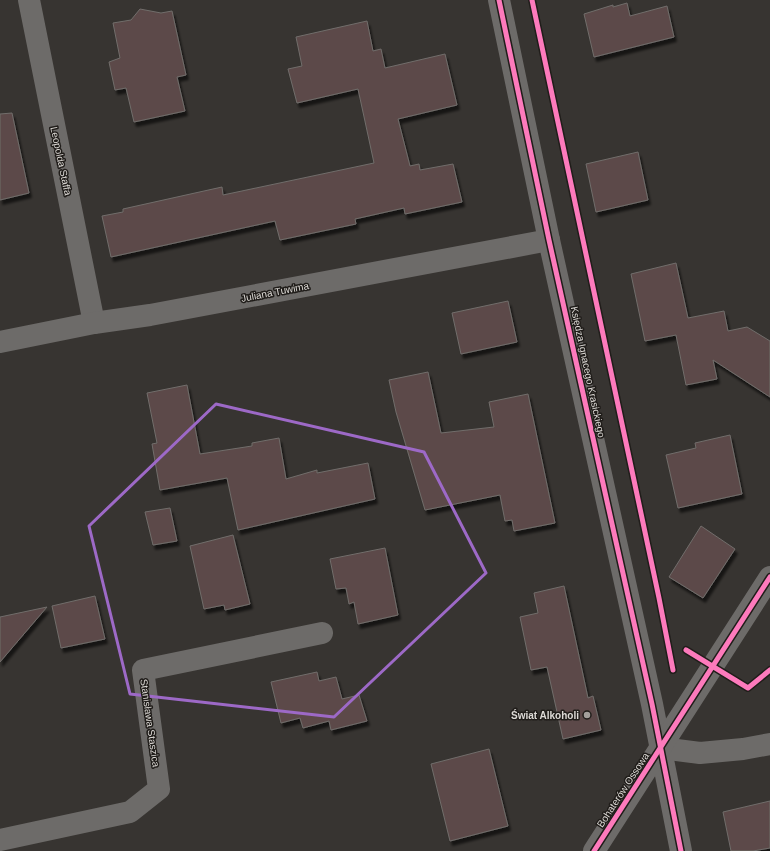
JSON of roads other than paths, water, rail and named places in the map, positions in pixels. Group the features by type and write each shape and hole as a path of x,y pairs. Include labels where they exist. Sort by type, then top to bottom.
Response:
{"street":[{"name":"Leopolda Staffa","path":"29,0 94,323"},
{"name":"Księdza Ignacego Krasickiego","path":"499,0 549,240 661,748 681,851"},
{"name":"Juliana Tuwima","path":"0,342 94,323 150,315 549,240"},
{"name":"Bohaterów Ossowa","path":"594,851 770,577"},
{"name":"Stanisława Staszica","path":"0,840 130,812 159,789 143,670 322,633"},
{"path":"661,748 700,753 743,749 770,744"}],"place":[{"name":"Świat Alkoholi","path":"587,715"}]}
